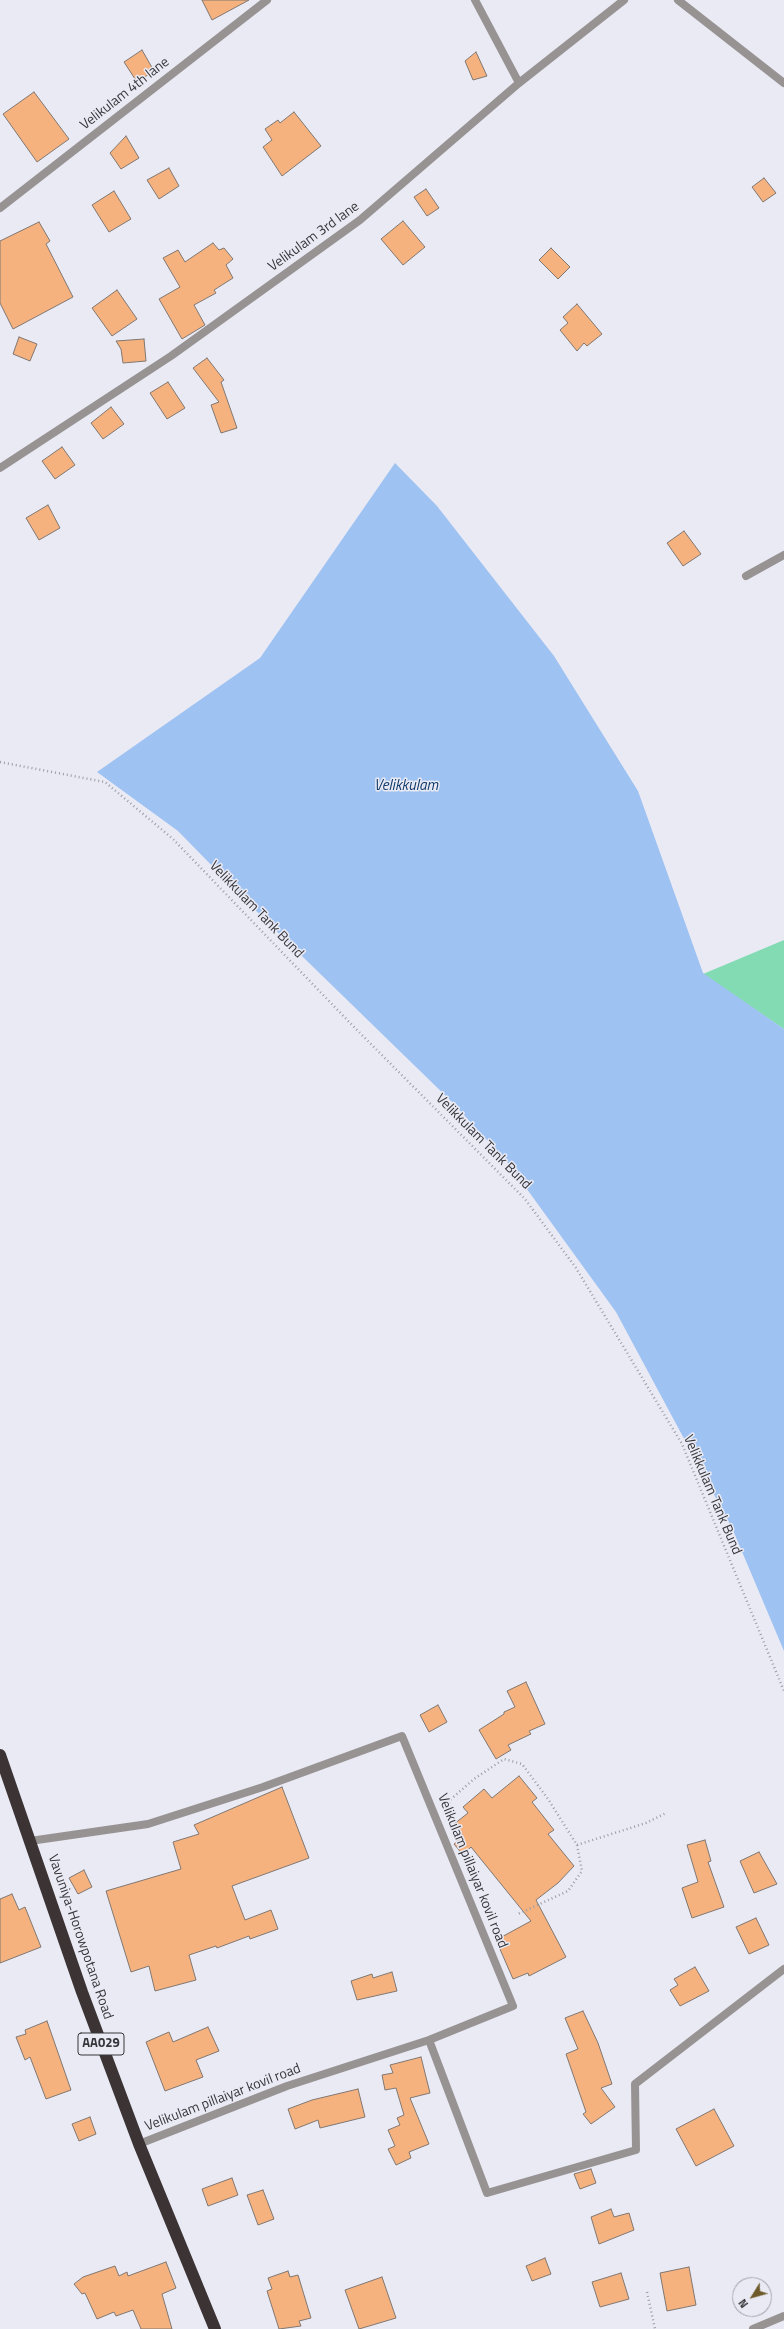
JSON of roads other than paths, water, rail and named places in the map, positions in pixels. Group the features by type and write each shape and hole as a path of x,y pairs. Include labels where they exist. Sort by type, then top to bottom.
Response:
{"highway":[{"name":"Vavuniya-Horowpotana Road","path":"0,1755 82,1992 139,2144 215,2329"}],"street":[{"name":"Velikulam 4th lane","path":"0,208 267,0"},
{"path":"475,0 519,83"},
{"name":"Velikulam 3rd lane","path":"0,468 171,356 360,220 519,83 624,0"},
{"path":"678,0 784,83"},
{"path":"746,576 784,555"},
{"name":"Velikulam pillaiyar kovil road","path":"30,1841 148,1824 263,1787 402,1736 513,2006 429,2040 287,2086 139,2144"},
{"path":"429,2040 487,2193 636,2150 635,2084 784,1969"},
{"path":"753,2329 784,2316"}],"water":[{"name":"Velikkulam","path":"395,463 437,506 554,656 638,791 703,973 784,1029 784,1651 732,1528 616,1312 508,1163 452,1102 268,923 178,831 97,772 260,658"}]}
